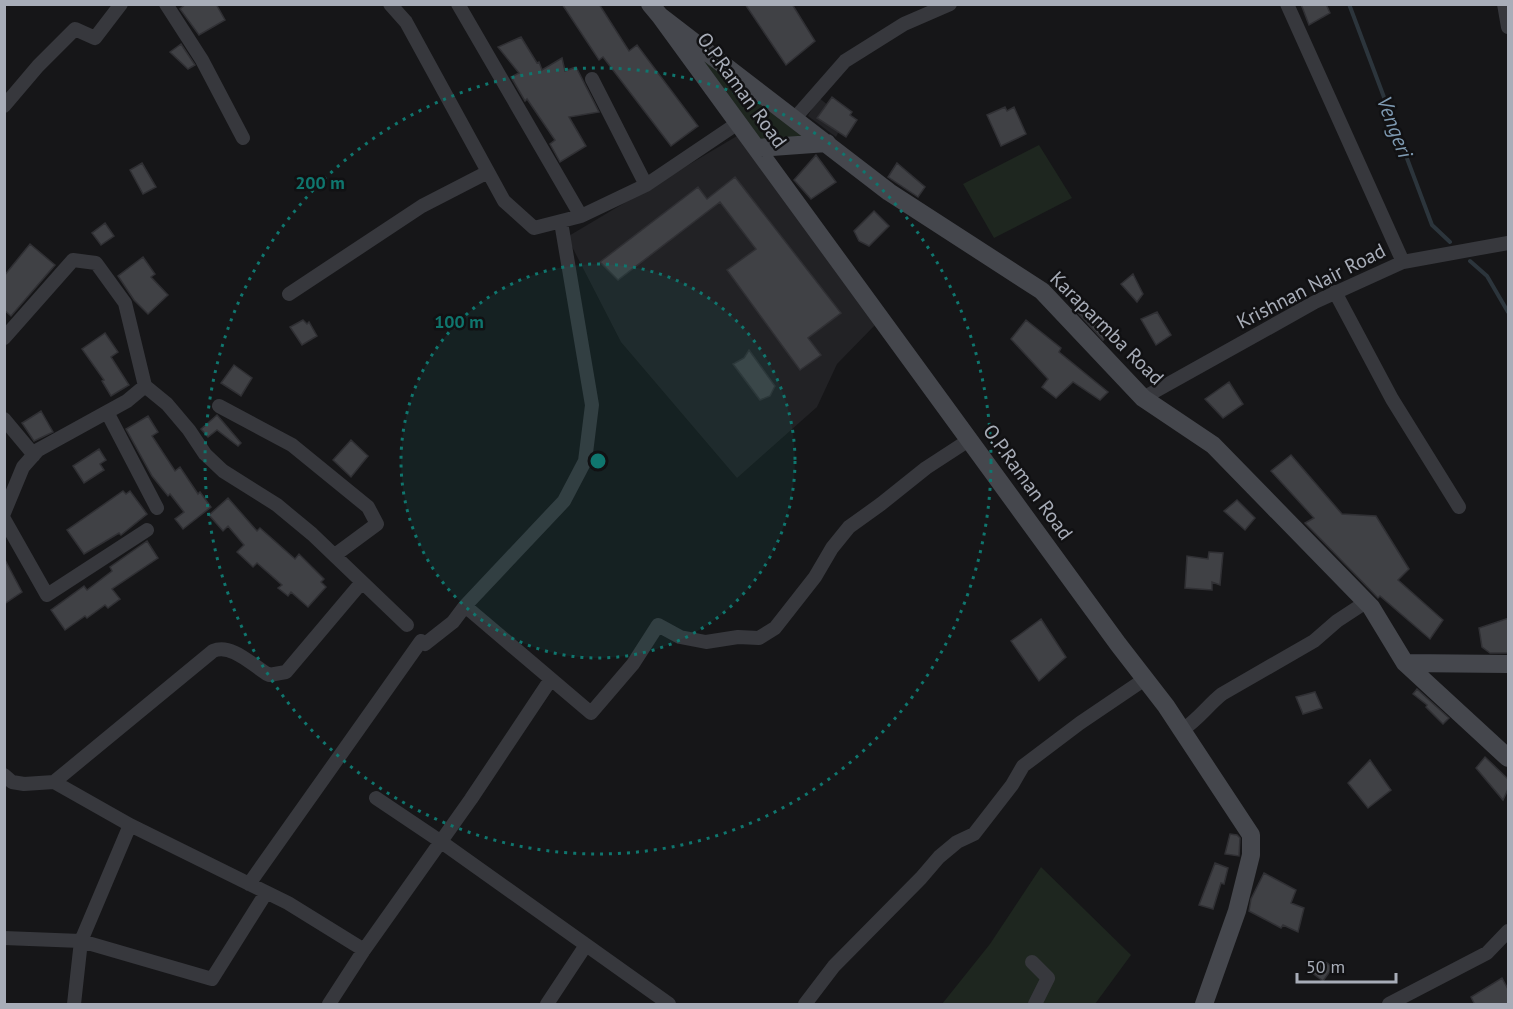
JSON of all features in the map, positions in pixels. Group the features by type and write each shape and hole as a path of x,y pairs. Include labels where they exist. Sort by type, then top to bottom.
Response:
{"street":[{"path":"4,106 38,66 75,29 95,38 121,4"},
{"path":"166,4 202,60 243,138"},
{"path":"390,4 406,22 504,201 534,228 581,216 646,185 738,123"},
{"path":"458,4 581,216"},
{"path":"795,118 845,61 904,24 950,4"},
{"path":"1287,4 1403,262"},
{"path":"1504,4 1509,27"},
{"name":"Karaparmba Road","path":"655,10 889,192 1042,291 1143,398 1213,445 1366,602 1405,663 1509,758"},
{"name":"O.P.Raman Road","path":"655,10 1182,730 1251,835 1252,844 1237,911 1204,1005"},
{"path":"592,79 646,185"},
{"path":"757,148 827,143"},
{"path":"289,294 422,206 488,172"},
{"path":"249,884 421,641 425,644 453,622 465,606 564,501 585,461 592,405 561,222"},
{"name":"Krishnan Nair Road","path":"1143,398 1315,302 1403,262 1509,243"},
{"path":"4,338 73,260 96,263 125,303 145,386 167,404 205,454 223,471 277,505 335,555 407,625"},
{"path":"1335,292 1392,399 1459,507"},
{"path":"4,513 23,467 38,450 127,401 145,386"},
{"path":"219,406 292,445 368,507 377,524 335,555"},
{"path":"107,412 157,508"},
{"path":"4,419 34,455"},
{"path":"465,606 591,713 633,664 658,625 680,637 706,642 738,637 759,638 775,628 815,577 832,548 849,527 926,468 969,440"},
{"path":"4,519 47,595 147,530"},
{"path":"54,782 213,651 221,648 232,651 269,675 286,672 362,582"},
{"path":"1182,730 1195,722 1222,694 1314,641 1337,621 1366,602"},
{"path":"1405,663 1509,664"},
{"path":"330,1005 364,950 551,679"},
{"path":"805,1005 834,966 921,878 939,856 957,842 974,834 1012,785 1023,766 1080,723 1145,679"},
{"path":"4,775 12,782 24,784 54,782 130,825 288,903 364,950"},
{"path":"376,798 440,841 669,1005"},
{"path":"74,1005 81,941 130,825"},
{"path":"4,938 81,941 213,979 266,892"},
{"path":"1389,1005 1487,953 1509,931"},
{"path":"547,1005 586,945"},
{"path":"1032,962 1048,978 1035,1005"}],"shaded area":[{"path":"683,40 817,141 757,148"},
{"path":"818,97 845,119 836,137 808,116"},
{"path":"737,136 876,324 837,364 817,407 737,478 621,342 567,237"},
{"path":"1039,145 1072,198 994,238 963,184"},
{"path":"1041,867 1131,955 1095,1004 942,1004 990,944"}],"building":[{"path":"186,4 216,4 225,20 199,35 180,9"},
{"path":"562,4 599,4 629,51 637,45 698,126 671,146 603,57 599,60"},
{"path":"745,4 792,4 815,41 786,65"},
{"path":"1301,4 1326,4 1330,13 1309,25"},
{"path":"521,37 542,70 562,58 565,71 576,67 599,112 569,117 586,146 560,162 550,144 555,140 527,99 525,101 511,77 519,73 498,47"},
{"path":"181,44 195,65 188,69 170,52"},
{"path":"832,97 852,112 850,115 857,120 846,137 817,118"},
{"path":"1005,107 1007,111 1014,107 1026,134 1001,146 987,115"},
{"path":"816,155 836,182 811,199 794,180"},
{"path":"142,163 156,187 143,194 130,170"},
{"path":"897,163 925,187 918,197 888,177"},
{"path":"735,177 841,313 808,338 821,355 800,370 727,270 756,249 720,202 618,280 600,262 698,187 707,199"},
{"path":"874,211 889,226 869,246 859,241 854,231"},
{"path":"105,223 114,236 101,245 92,233"},
{"path":"30,244 55,265 11,316 4,310 4,276"},
{"path":"143,257 155,274 151,277 168,295 148,314 134,300 118,276"},
{"path":"1133,274 1143,294 1137,302 1121,284"},
{"path":"1085,304 1113,328 1103,340 1077,312"},
{"path":"1157,312 1171,335 1156,345 1141,319"},
{"path":"303,320 307,324 309,322 317,336 302,345 290,327"},
{"path":"1026,320 1061,348 1059,352 1108,392 1100,400 1073,382 1056,398 1042,387 1048,379 1011,339"},
{"path":"105,333 118,352 111,357 129,385 111,396 102,381 104,380 82,349"},
{"path":"749,350 775,386 770,396 760,400 733,364 744,358"},
{"path":"234,365 252,378 241,396 221,383"},
{"path":"1229,382 1243,404 1223,418 1205,399"},
{"path":"41,411 53,432 34,441 22,423"},
{"path":"217,415 241,443 238,446 217,430 208,437 201,429"},
{"path":"148,416 158,432 152,436 175,471 180,467 198,494 200,492 211,507 183,529 175,519 184,512 152,476 126,429"},
{"path":"351,440 368,456 351,477 333,460"},
{"path":"99,449 106,460 100,464 104,470 84,483 73,466"},
{"path":"1291,455 1342,514 1376,516 1409,569 1398,580 1443,620 1430,639 1380,596 1378,598 1305,523 1314,518 1271,471"},
{"path":"123,491 126,494 130,491 147,514 121,535 119,533 84,554 67,530"},
{"path":"228,498 257,531 260,528 295,559 299,554 324,579 321,582 326,587 308,607 291,592 288,596 278,588 282,585 257,563 253,567 237,552 244,545 228,526 223,531 209,515"},
{"path":"1237,500 1255,518 1245,530 1224,511"},
{"path":"147,541 158,558 112,589 120,599 108,608 105,605 87,618 85,616 65,630 51,610 84,586 87,590 112,571 110,567"},
{"path":"1209,552 1223,553 1220,585 1212,582 1212,590 1185,588 1187,556 1208,559"},
{"path":"4,558 22,592 4,604"},
{"path":"1509,618 1509,653 1490,653 1482,647 1479,628"},
{"path":"1041,619 1066,657 1039,681 1011,641"},
{"path":"1417,689 1449,718 1443,724 1426,707 1427,705 1413,694"},
{"path":"1315,692 1322,708 1303,714 1296,697"},
{"path":"1485,757 1509,780 1509,787 1503,800 1476,768"},
{"path":"1370,760 1391,790 1368,808 1348,783"},
{"path":"1230,834 1240,838 1239,856 1225,854"},
{"path":"1215,863 1228,868 1213,909 1199,905"},
{"path":"1264,873 1296,890 1291,903 1304,908 1298,932 1283,925 1281,928 1249,911 1251,899"},
{"path":"1324,961 1333,967 1323,981 1311,972 1317,963 1320,965"},
{"path":"1502,978 1509,991 1509,1005 1475,1005 1471,997"}],"waterway":[{"name":"Vengeri","path":"1349,4 1432,225 1450,242"},
{"name":"Vengeri","path":"1470,261 1487,276 1508,312"}]}
